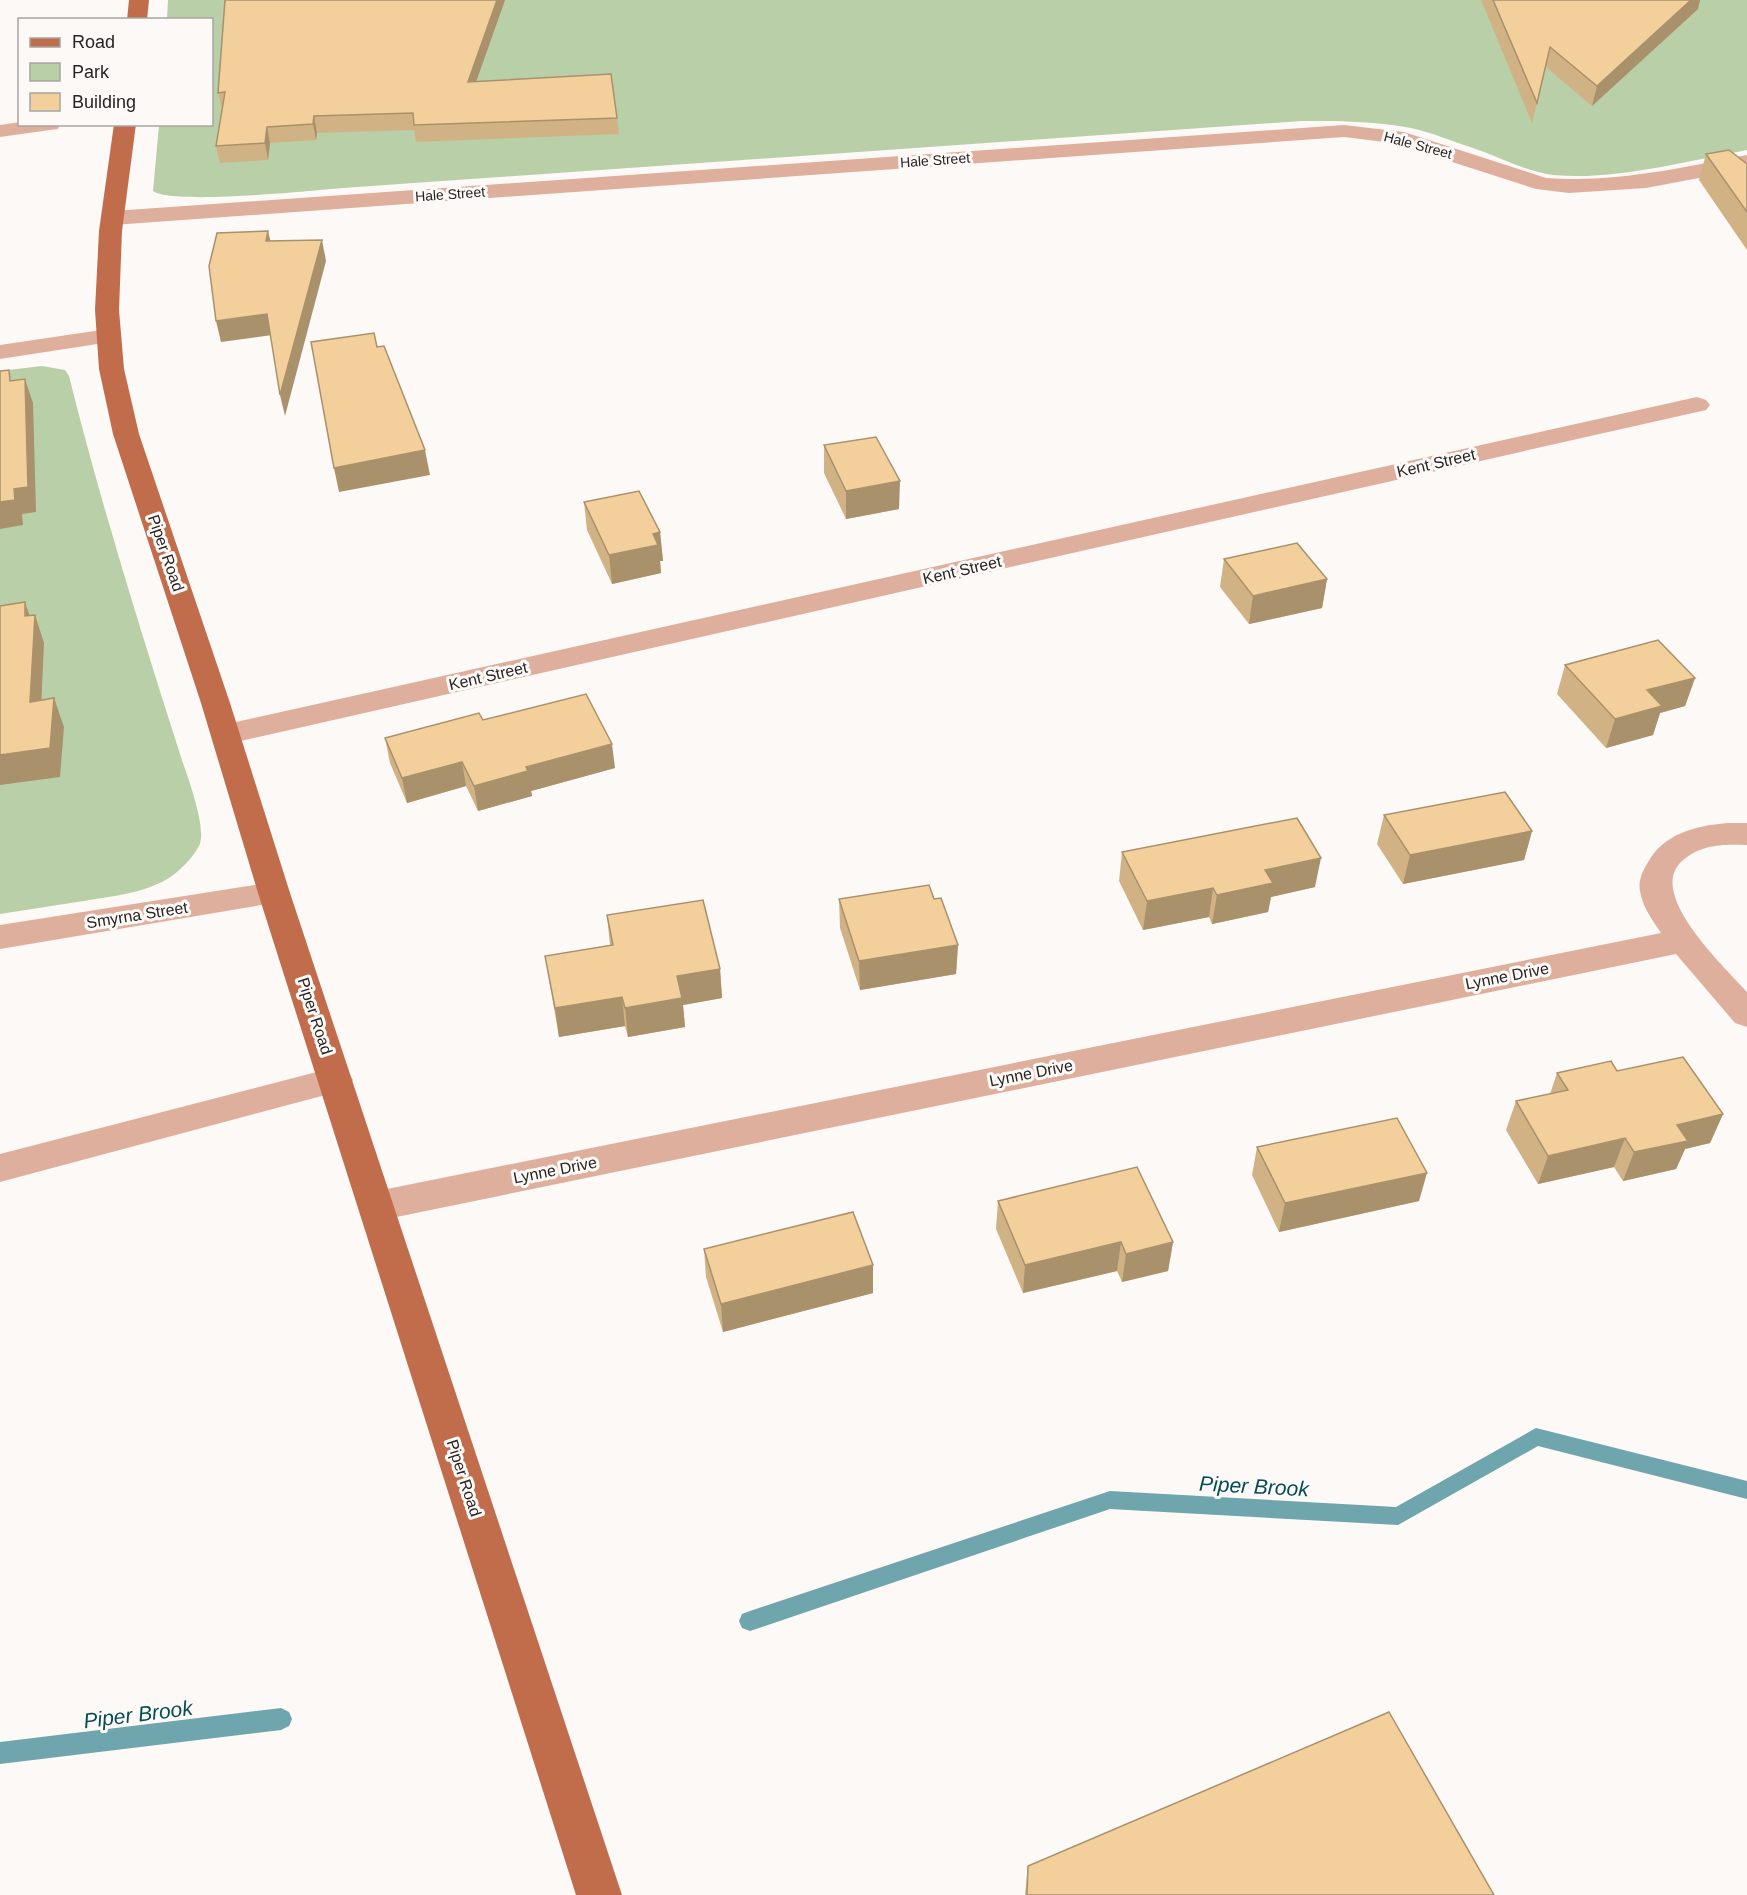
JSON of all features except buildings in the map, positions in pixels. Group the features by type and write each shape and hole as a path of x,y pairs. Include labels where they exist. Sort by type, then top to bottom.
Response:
{"main road":[{"path":"137,18 139,0"},
{"name":"Piper Road","path":"125,126 107,281 108,336 116,392 124,425 227,735 274,893 599,1895"}],"street":[{"path":"0,131 36,126"},
{"name":"Hale Street","path":"114,218 1336,132 1396,137 1524,178 1566,187 1607,187 1747,162"},
{"path":"0,352 108,336"},
{"name":"Kent Street","path":"227,735 1697,405"},
{"path":"1747,834 1728,834 1697,839 1673,851 1662,862 1657,876 1656,892 1662,908 1685,940 1747,1014"},
{"name":"Smyrna Street","path":"0,937 274,893"},
{"name":"Lynne Drive","path":"377,1206 1685,940"},
{"path":"0,1168 336,1080"}],"green space":[{"path":"168,0 1747,0 1747,150 1626,173 1553,175 1531,170 1411,128 1343,121 1302,121 250,195 189,197 166,195 153,191 159,126 213,126 213,18 167,18"},
{"path":"42,366 65,370 69,376 122,566 199,814 201,838 196,851 184,866 169,878 155,885 118,895 0,914 0,371"}],"waterway":[{"name":"Piper Brook","path":"750,1621 1110,1500 1398,1516 1536,1437 1747,1490"},
{"name":"Piper Brook","path":"0,1753 281,1719"}]}
